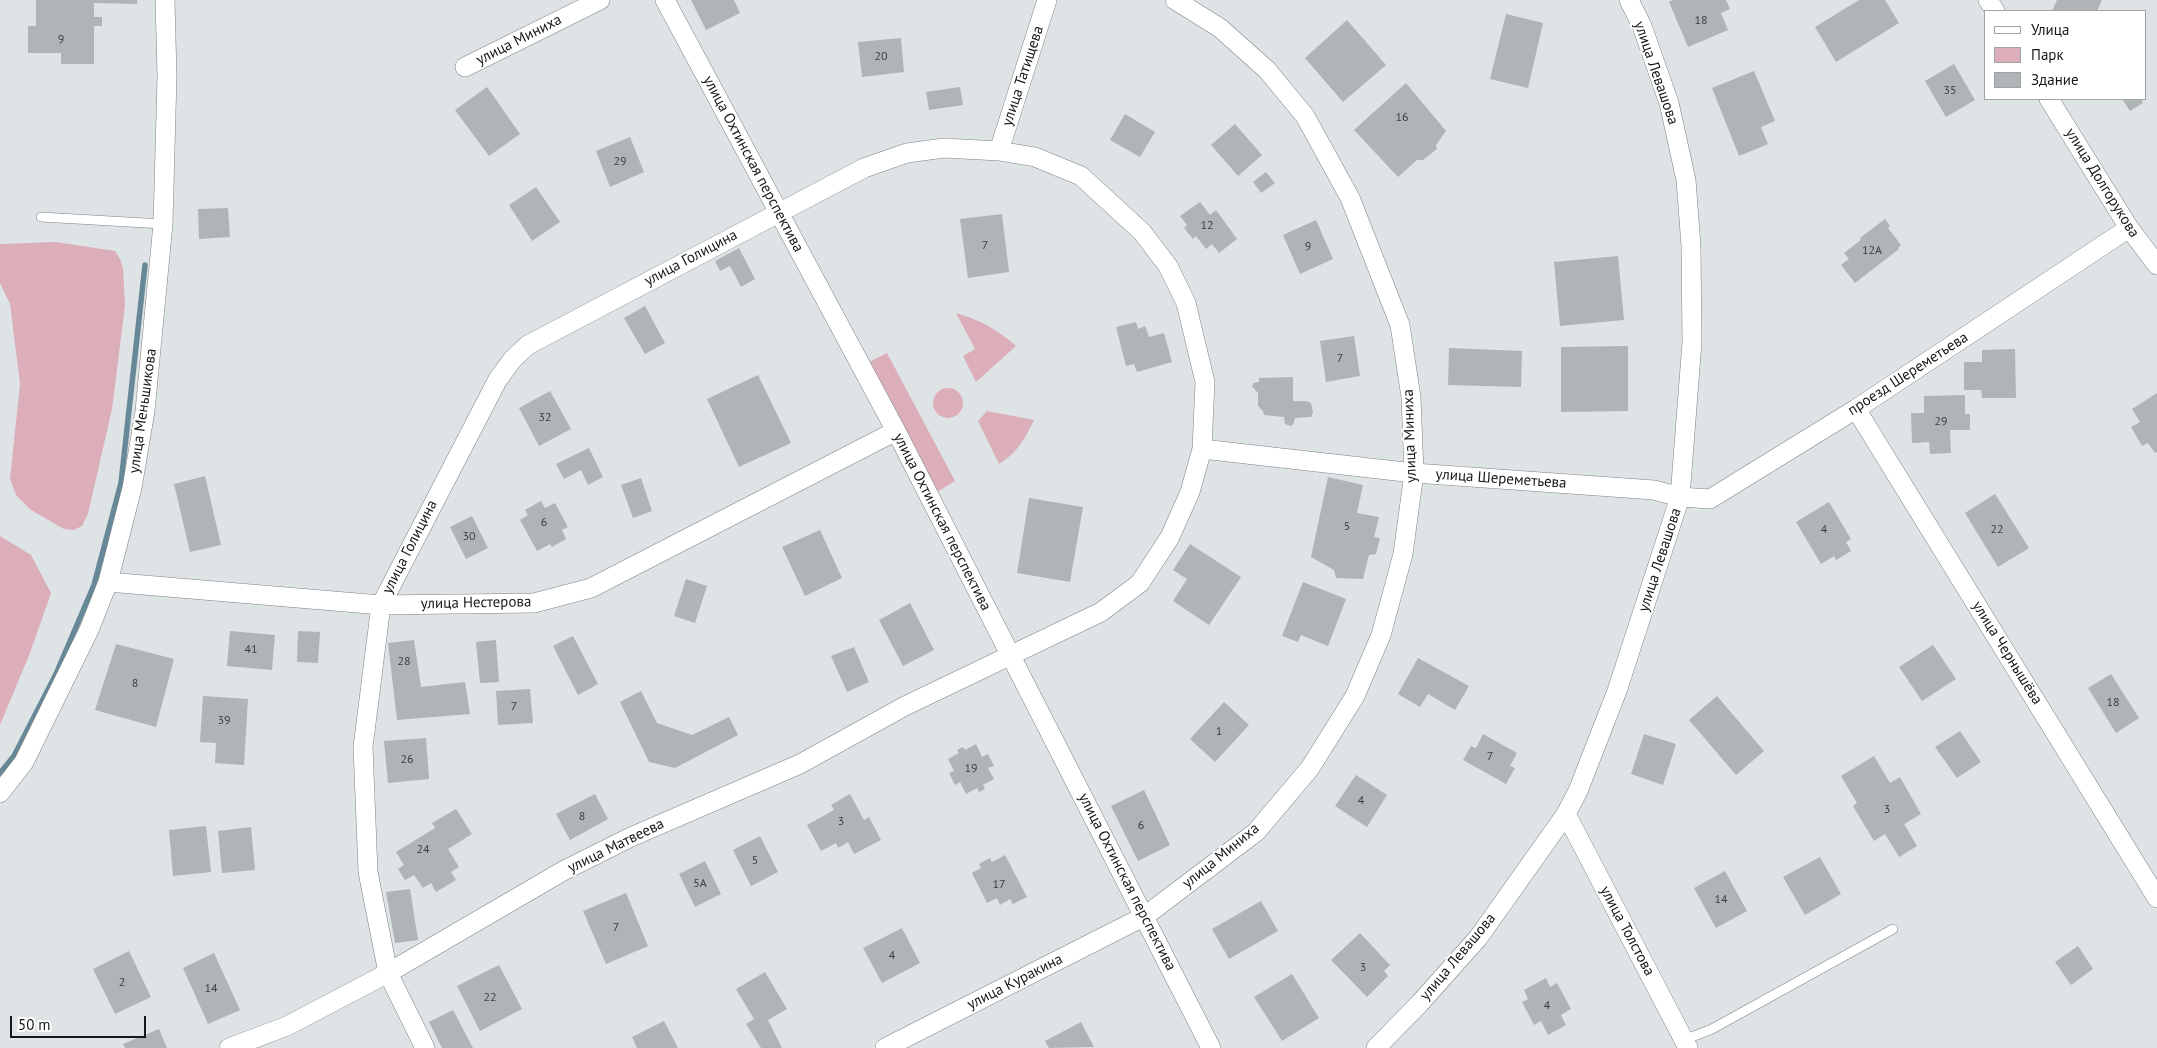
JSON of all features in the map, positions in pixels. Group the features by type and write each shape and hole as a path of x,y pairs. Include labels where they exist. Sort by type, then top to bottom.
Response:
{"street":[{"name":"улица Меньшикова","path":"0,793 24,762 89,630 108,582 132,488 145,411 163,224 167,76 165,0"},
{"name":"улица Миниха","path":"465,68 600,0"},
{"name":"улица Охтинская перспектива","path":"665,0 896,431 1211,1048"},
{"name":"улица Татищева","path":"999,151 1047,0"},
{"name":"улица Миниха","path":"1144,916 1256,832 1310,768 1355,696 1380,636 1400,563 1414,473 1411,398 1400,325 1350,198 1305,116 1267,70 1220,28 1175,0"},
{"name":"улица Левашова","path":"1376,1048 1420,1003 1478,938 1566,814 1578,791 1616,691 1680,497 1692,342 1691,246 1686,180 1669,103 1642,26 1629,0"},
{"name":"улица Долгорукова","path":"2050,100 2129,228 2157,265"},
{"name":"улица Голицина","path":"425,1048 388,973 368,872 362,747 381,604 498,379 513,358 528,345 864,168 907,153 944,148 999,151 1035,157 1080,176 1142,232 1168,266 1186,303 1205,382 1202,449"},
{"name":"проезд Шереметьева","path":"1680,497 1710,499 1856,409 2129,228"},
{"name":"улица Чернышёва","path":"1856,409 2157,898"},
{"name":"улица Нестерова","path":"108,582 381,604 534,603 591,588 896,431"},
{"name":"улица Шереметьева","path":"1202,449 1414,473 1654,490 1680,497"},
{"name":"улица Матвеева","path":"229,1048 287,1026 388,973 563,871 630,837 800,764 905,706 1101,612 1140,583 1170,538 1190,492 1202,449"},
{"name":"улица Толстова","path":"1566,814 1686,1044"},
{"name":"улица Куракина","path":"885,1048 1144,916"}],"lane":[{"path":"42,218 163,224"},
{"path":"1686,1044 1893,929"}],"green space":[{"path":"56,242 115,251 123,269 125,305 112,409 88,514 82,526 74,530 64,529 31,510 16,495 10,479 20,384 10,304 0,283 0,244"},
{"path":"956,313 988,326 1016,346 976,382 963,356 975,349"},
{"path":"887,353 955,481 939,491 930,489 867,367 871,361"},
{"path":"948,388 959,392 963,403 959,414 948,418 937,414 933,403 937,392"},
{"path":"987,411 1034,420 1020,445 999,464 978,421"},
{"path":"0,536 31,555 51,593 30,653 0,725"}],"building":[{"path":"36,0 137,0 137,4 94,3 94,17 102,17 102,26 94,26 94,64 61,64 61,53 28,53 28,26 36,26"},
{"path":"691,0 734,0 740,13 706,30"},
{"path":"1673,0 1726,0 1730,9 1721,13 1728,30 1688,47 1669,2"},
{"path":"1859,0 1885,0 1899,23 1836,62 1815,27"},
{"path":"2057,0 2102,0 2097,10 2052,10"},
{"path":"1506,14 1543,23 1528,88 1490,79"},
{"path":"1347,20 1386,65 1343,102 1305,58"},
{"path":"901,38 904,72 862,77 858,42"},
{"path":"1954,64 1975,100 1946,117 1925,81"},
{"path":"1754,71 1775,121 1761,127 1768,144 1739,156 1712,88"},
{"path":"1406,83 1446,131 1436,145 1437,149 1423,160 1417,160 1398,177 1354,130"},
{"path":"487,87 520,134 489,156 455,110"},
{"path":"960,87 963,105 929,110 926,92"},
{"path":"2123,100 2142,100 2143,103 2130,111"},
{"path":"1125,114 1155,132 1140,157 1110,140"},
{"path":"1235,124 1262,155 1238,176 1211,145"},
{"path":"630,137 644,172 610,187 596,151"},
{"path":"1266,172 1275,183 1261,193 1253,182"},
{"path":"536,187 560,222 532,241 509,205"},
{"path":"1200,202 1210,215 1216,210 1237,239 1219,253 1212,244 1206,249 1196,236 1193,239 1184,228 1187,225 1180,216"},
{"path":"228,208 230,237 199,239 198,209"},
{"path":"1002,214 1009,272 968,278 960,219"},
{"path":"1885,219 1890,226 1888,228 1901,245 1899,249 1855,283 1841,265 1849,259 1844,253"},
{"path":"1316,220 1333,259 1300,274 1283,235"},
{"path":"739,248 755,279 741,287 730,266 720,271 715,261"},
{"path":"1618,256 1624,320 1560,326 1554,262"},
{"path":"645,306 665,343 645,354 624,318"},
{"path":"1136,322 1138,329 1145,326 1149,337 1164,333 1172,362 1137,372 1134,364 1126,366 1116,327"},
{"path":"1354,336 1360,376 1326,382 1320,341"},
{"path":"1628,346 1628,411 1561,412 1561,347"},
{"path":"1449,348 1522,351 1521,387 1448,385"},
{"path":"2015,349 2016,398 1982,398 1981,390 1964,390 1964,362 1982,362 1982,350"},
{"path":"758,375 791,443 739,467 707,399"},
{"path":"1293,377 1293,401 1311,403 1313,412 1311,417 1295,418 1291,426 1285,424 1284,417 1264,415 1258,406 1258,393 1252,386 1254,383 1259,382 1259,378"},
{"path":"550,391 571,429 539,446 519,408"},
{"path":"2157,393 2157,452 2155,453 2148,443 2142,446 2131,427 2140,422 2132,409"},
{"path":"1965,395 1965,414 1970,414 1970,430 1950,430 1951,453 1930,454 1929,442 1912,443 1911,413 1924,413 1924,396"},
{"path":"589,448 603,477 588,485 581,470 564,479 556,464"},
{"path":"205,476 221,545 190,552 174,484"},
{"path":"1328,477 1363,485 1357,513 1379,517 1374,537 1380,538 1376,554 1369,555 1363,579 1336,578 1334,570 1311,557"},
{"path":"641,478 652,511 633,518 621,485"},
{"path":"1995,494 2029,548 1998,567 1965,513"},
{"path":"1029,498 1083,507 1070,582 1017,573"},
{"path":"541,501 545,508 555,503 568,527 562,530 566,539 552,547 550,544 537,551 520,520 528,515 525,510"},
{"path":"1829,502 1851,539 1846,542 1851,551 1836,560 1834,556 1821,564 1796,522"},
{"path":"472,516 488,548 466,559 450,527"},
{"path":"820,530 842,578 805,596 782,547"},
{"path":"1190,544 1241,577 1209,625 1173,601 1187,579 1173,570"},
{"path":"686,579 707,586 695,623 674,616"},
{"path":"1303,582 1346,599 1328,646 1301,635 1298,642 1282,636"},
{"path":"910,603 934,650 903,666 879,620"},
{"path":"230,631 275,635 272,670 227,666"},
{"path":"298,631 320,632 318,663 297,662"},
{"path":"573,636 598,684 578,695 553,646"},
{"path":"414,640 421,687 465,682 470,714 397,720 388,643"},
{"path":"496,640 499,682 480,683 476,642"},
{"path":"116,644 174,659 156,727 95,710"},
{"path":"1933,645 1956,679 1922,701 1899,667"},
{"path":"854,647 869,682 847,692 831,656"},
{"path":"1418,658 1469,686 1455,710 1428,694 1420,707 1398,694"},
{"path":"2111,674 2139,718 2116,733 2088,688"},
{"path":"530,689 533,723 498,725 496,691"},
{"path":"641,691 657,723 692,735 729,717 738,735 675,768 649,762 620,702"},
{"path":"203,696 248,699 244,765 215,763 216,743 200,742"},
{"path":"1717,696 1764,751 1736,775 1689,720"},
{"path":"1224,702 1249,725 1215,762 1190,739"},
{"path":"1960,731 1981,762 1957,778 1935,747"},
{"path":"1483,734 1517,753 1510,766 1515,768 1506,784 1463,760 1471,746 1476,748"},
{"path":"1644,734 1676,744 1663,785 1631,774"},
{"path":"426,738 429,779 388,783 384,741"},
{"path":"976,744 982,757 988,754 994,766 988,768 994,779 983,785 985,789 979,792 977,788 966,794 960,782 955,785 949,773 954,771 948,759 959,753 957,750 963,747 965,750"},
{"path":"1874,756 1890,783 1900,777 1921,814 1904,824 1917,846 1899,857 1885,834 1874,841 1853,806 1857,803 1841,776"},
{"path":"1356,775 1387,795 1367,827 1335,806"},
{"path":"1144,790 1170,845 1138,861 1111,806"},
{"path":"595,794 608,819 570,840 556,814"},
{"path":"850,794 864,820 869,817 881,840 854,854 848,842 838,848 836,843 821,851 807,825 834,810 831,805"},
{"path":"456,809 472,834 448,849 459,867 451,872 456,880 436,892 431,883 423,888 414,875 405,880 398,869 404,865 396,852 435,828 432,823"},
{"path":"206,826 211,872 173,876 169,830"},
{"path":"251,827 255,870 222,873 218,831"},
{"path":"760,836 778,872 751,886 733,850"},
{"path":"1005,855 1027,897 1013,904 1010,899 1000,905 997,898 987,903 972,873 981,868 979,864 990,858 992,862"},
{"path":"1820,857 1841,894 1805,915 1783,877"},
{"path":"705,861 721,894 695,907 679,874"},
{"path":"1725,871 1747,911 1716,928 1694,888"},
{"path":"410,889 418,940 395,943 386,892"},
{"path":"626,893 648,946 606,964 583,911"},
{"path":"1261,901 1278,931 1229,959 1212,929"},
{"path":"902,928 920,963 882,983 863,948"},
{"path":"1360,933 1390,965 1384,971 1388,976 1367,997 1331,960"},
{"path":"2078,946 2093,969 2071,985 2055,962"},
{"path":"129,951 151,997 115,1014 93,969"},
{"path":"214,953 240,1010 208,1024 183,968"},
{"path":"499,965 522,1009 480,1031 457,986"},
{"path":"765,972 787,1009 768,1020 782,1048 761,1048 746,1024 754,1019 736,989"},
{"path":"1292,974 1319,1018 1282,1041 1254,997"},
{"path":"1546,978 1550,987 1557,983 1571,1009 1561,1015 1566,1025 1548,1035 1541,1021 1534,1025 1522,1002 1528,999 1524,990"},
{"path":"453,1010 473,1048 442,1048 429,1022"},
{"path":"664,1021 678,1048 637,1048 632,1037"},
{"path":"1081,1022 1094,1047 1049,1048 1045,1041"},
{"path":"159,1029 167,1048 125,1048 123,1044"}],"waterway":[{"path":"0,773 14,756 56,674 94,585 121,483 145,265"}]}
